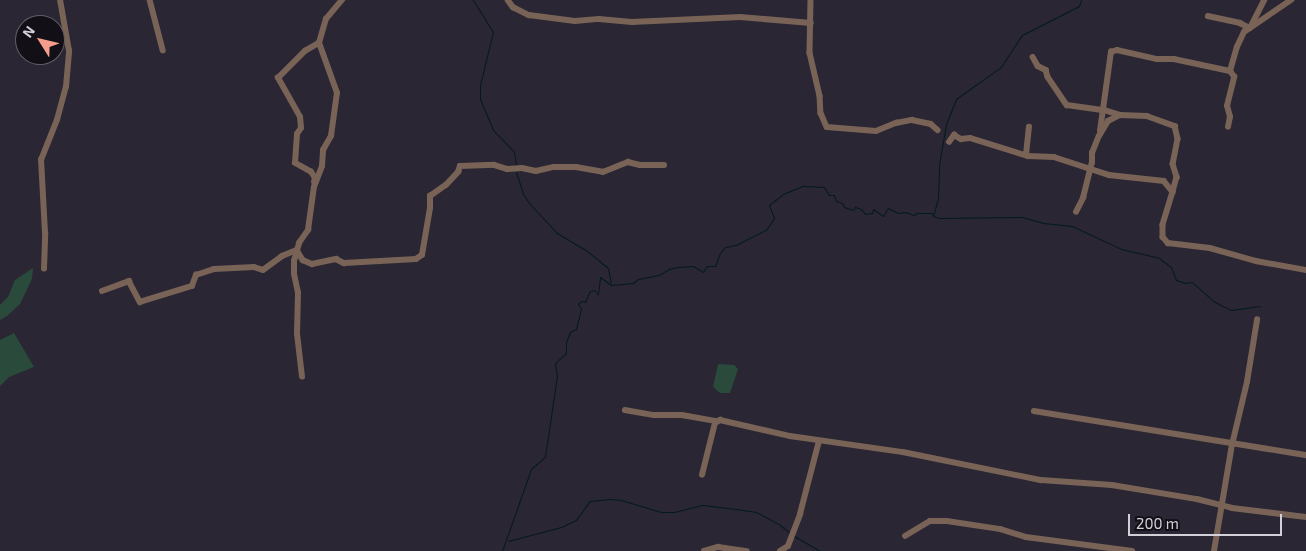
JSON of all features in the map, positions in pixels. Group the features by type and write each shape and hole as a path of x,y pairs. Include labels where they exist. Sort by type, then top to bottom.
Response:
{"street":[{"path":"44,269 45,234 41,160 57,120 66,87 69,51 60,0"},
{"path":"150,0 163,50"},
{"path":"314,187 322,166 323,150 331,136 337,93 319,43 326,19 342,0"},
{"path":"508,0 513,7 529,15 575,21 599,19 632,22 740,17 811,23"},
{"path":"812,0 810,53 820,96 821,113 827,127 876,131 896,122 912,120 931,124 938,130"},
{"path":"1250,28 1264,0"},
{"path":"1230,71 1237,47 1244,32 1291,0"},
{"path":"1208,16 1240,23 1250,28"},
{"path":"302,377 297,334 298,293 294,274 297,250 308,230 315,178 311,172 295,163 300,118 278,78 305,51 319,43"},
{"path":"1099,136 1111,52 1117,50 1157,58 1222,67 1230,71 1234,77 1227,106 1230,117 1228,127"},
{"path":"1033,57 1038,66 1046,70 1048,77 1067,105 1104,110 1120,115 1147,116 1175,126 1178,139 1173,164 1177,177 1163,225 1163,237 1168,243 1210,248 1256,261 1306,270"},
{"path":"1076,212 1083,198 1091,169 1092,153 1099,136 1108,121 1120,115"},
{"path":"1026,155 1029,127"},
{"path":"949,142 954,135 961,139 978,140 1026,155 1054,157 1109,175 1164,181 1173,192"},
{"path":"297,250 303,260 312,264 336,259 344,263 416,259 422,255 430,208 430,196 446,185 460,166 494,164 507,169 522,168 536,171 554,167 576,167 604,172 628,162 640,165 664,165"},
{"path":"102,291 129,281 140,302 192,286 196,275 222,269 254,268 263,270 282,256 297,250"},
{"path":"1214,551 1232,444 1247,382 1257,320"},
{"path":"625,410 654,415 682,415 717,421 726,420 819,441 903,452 1041,480 1112,486 1306,517"},
{"path":"1034,411 1306,455"},
{"path":"702,475 717,421"},
{"path":"780,551 788,546 800,514 819,441"},
{"path":"905,536 930,522 947,521 1000,529 1026,537 1132,551"},
{"path":"704,551 718,547 747,551"}],"green space":[{"path":"33,268 32,279 20,304 0,320 0,305 8,297 15,280"},
{"path":"14,333 34,367 9,377 0,386 0,340"},
{"path":"718,364 734,365 738,369 730,393 720,393 713,387"}],"waterway":[{"path":"473,0 493,32 480,85 480,99 493,130 514,152 516,165"},
{"path":"933,216 938,199 939,165 946,124 956,99 1001,67 1022,35 1079,6 1081,0"},
{"path":"516,172 523,194 529,203 557,233 587,251 608,268 611,283"},
{"path":"502,551 531,469 545,457 557,376 555,363 566,353 566,342 570,332 576,329 581,309 578,304 581,301 585,302 590,291 594,290 598,294 600,277 611,285 633,283 638,279 659,275 669,269 678,267 693,266 703,272 707,266 715,266 720,253 725,247 736,245 766,230 774,218 769,205 783,194 803,186 824,187 829,195 834,195 836,201 842,203 844,207 853,210 855,207 861,209 865,214 872,213 873,209 883,216 888,208 898,213 906,212 913,215 917,213 932,213 933,216 939,218 1022,217 1043,223 1072,226 1121,249 1159,258 1171,267 1176,280 1185,283 1192,282 1213,301 1231,310 1260,306"},
{"path":"508,541 561,527 576,520 590,501 610,499 621,500 661,512 674,512 703,505 756,512 780,525 791,534"},
{"path":"794,536 820,551"}]}
